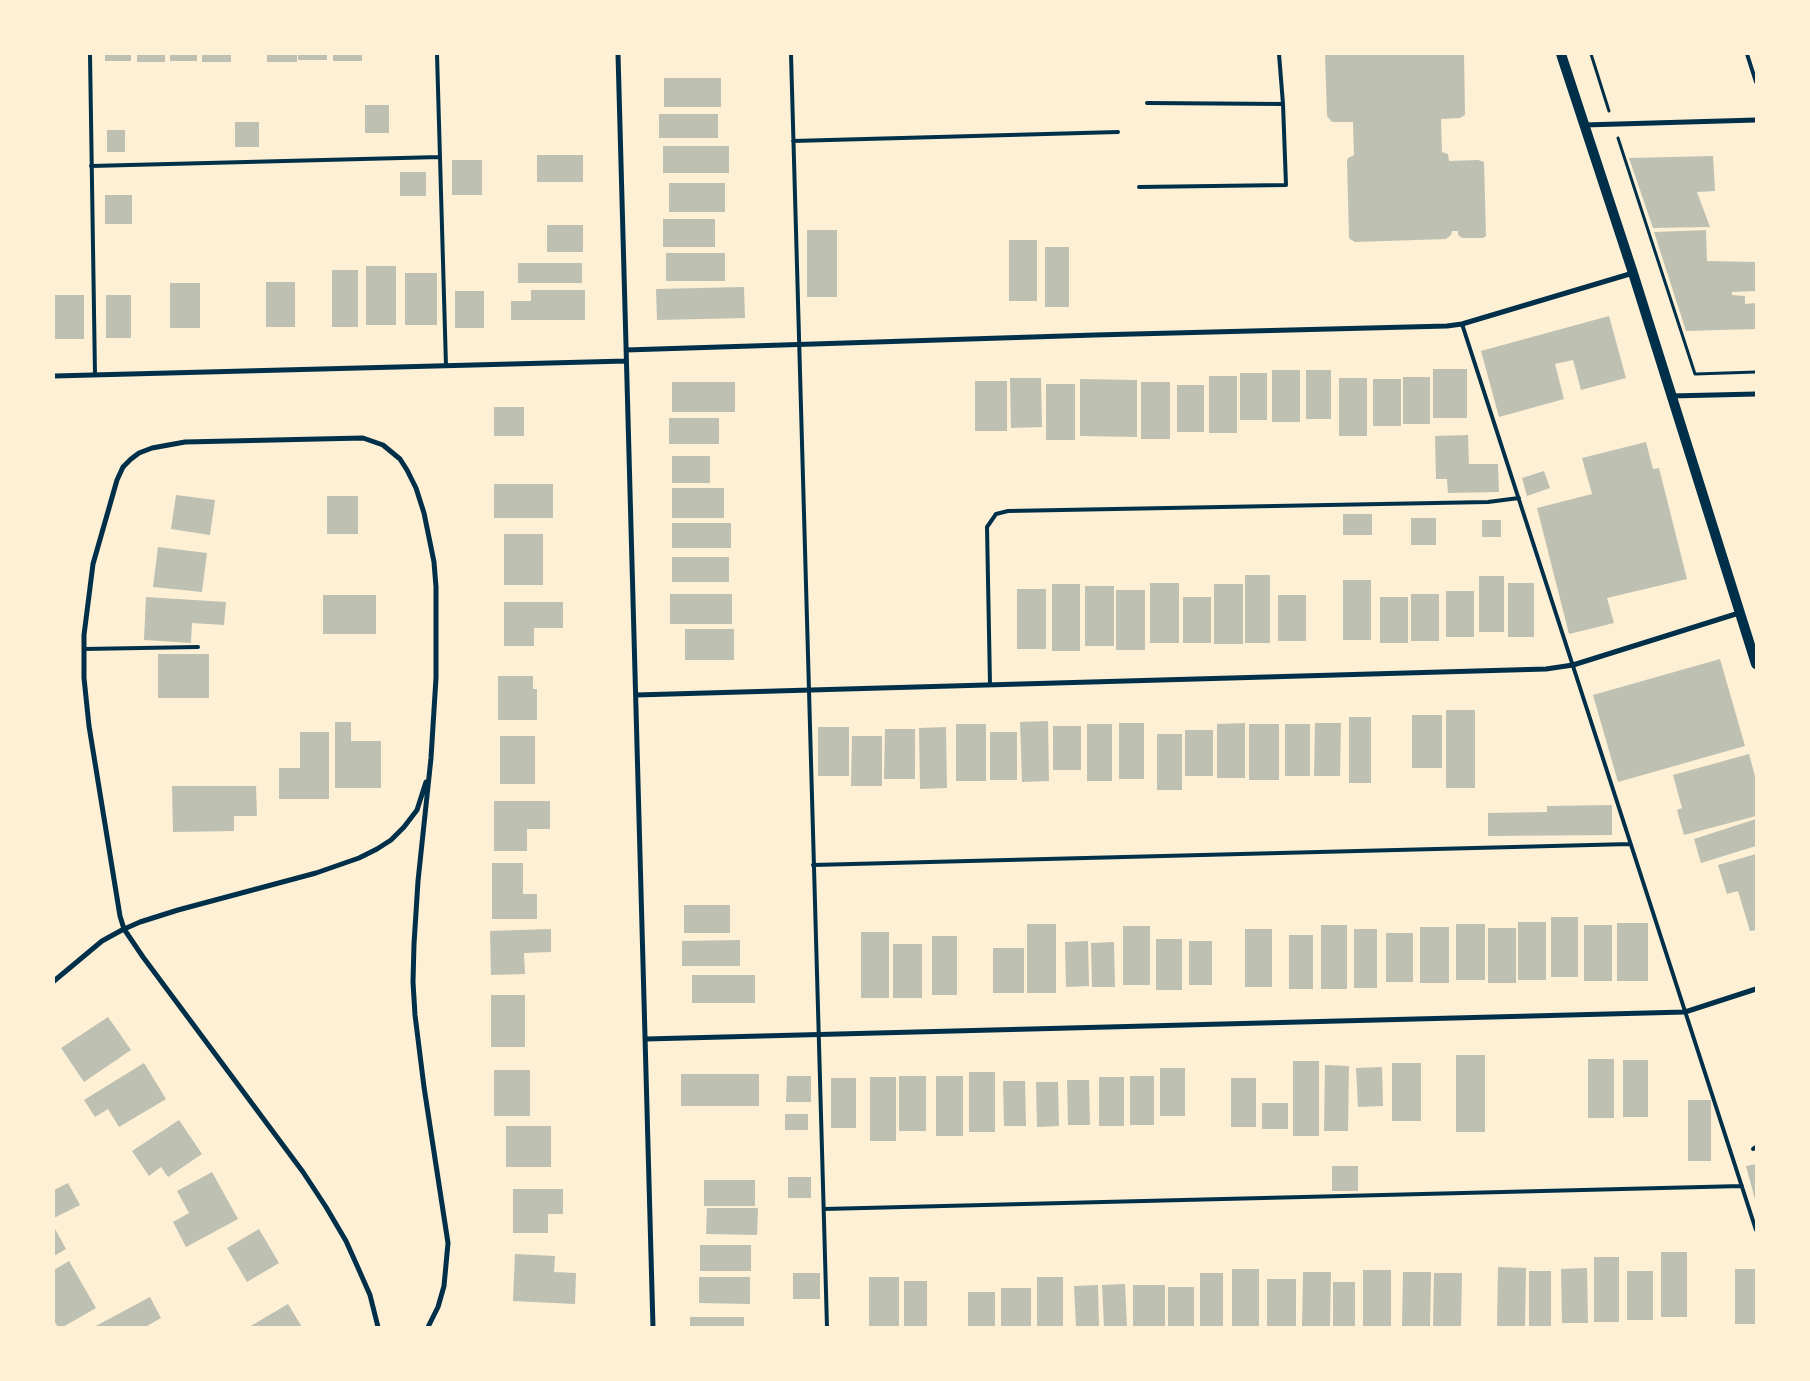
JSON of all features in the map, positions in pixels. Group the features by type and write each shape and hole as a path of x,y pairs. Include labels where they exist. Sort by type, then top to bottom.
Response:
{"main road":[{"path":"1560,54 1632,273 1739,613 1752,641 1756,664"}],"street":[{"path":"618,54 653,1327"},
{"path":"1584,125 1756,120"},
{"path":"626,350 1462,324 1632,273"},
{"path":"54,376 626,361"},
{"path":"1671,396 1756,394"},
{"path":"378,1327 370,1295 360,1270 326,1207 303,1172 143,957 124,929 117,906 89,726 84,678 86,613 92,564 122,467 139,453 160,446 185,442 363,438 374,441 392,451 407,470 424,513 434,562 437,659 430,770 418,882 413,982 424,1087 448,1243 444,1286 438,1307 428,1327"},
{"path":"636,694 1536,669 1573,665 1739,613"},
{"path":"54,981 102,941 124,929 160,915 316,873 359,858 377,849 391,840 417,810 430,770"},
{"path":"646,1039 1685,1012 1756,990"}],"lane":[{"path":"90,54 95,375"},
{"path":"437,54 446,366"},
{"path":"791,54 827,1327"},
{"path":"1139,187 1286,185 1279,54"},
{"path":"1747,54 1756,82"},
{"path":"1147,103 1283,104"},
{"path":"793,141 1118,132"},
{"path":"91,166 440,157"},
{"path":"1462,324 1756,1230"},
{"path":"990,684 987,527 996,514 1018,511 1488,502 1519,498"},
{"path":"84,649 198,647"},
{"path":"813,865 1630,844"},
{"path":"824,1209 1742,1186"}],"path":[{"path":"1591,54 1694,374 1756,372"}],"building":[{"path":"105,54 131,54 131,61 105,61"},
{"path":"137,54 165,54 165,62 137,62"},
{"path":"170,54 197,54 197,61 170,61"},
{"path":"202,54 231,54 231,62 202,62"},
{"path":"267,54 297,54 297,62 267,62"},
{"path":"298,54 327,54 327,60 298,60"},
{"path":"333,54 362,54 362,61 333,61"},
{"path":"1325,54 1464,54 1465,115 1460,118 1441,119 1442,152 1448,154 1449,161 1478,160 1484,162 1486,236 1483,238 1462,238 1458,235 1458,231 1452,231 1451,235 1446,239 1355,242 1350,239 1347,160 1354,155 1353,122 1332,122 1327,116"},
{"path":"664,78 721,78 721,107 664,107"},
{"path":"365,105 389,105 389,133 365,133"},
{"path":"659,114 718,114 718,138 659,138"},
{"path":"235,122 259,122 259,147 235,147"},
{"path":"107,130 125,130 125,152 107,152"},
{"path":"663,146 729,146 729,173 663,173"},
{"path":"537,155 583,155 583,182 537,182"},
{"path":"1713,156 1715,191 1697,192 1710,227 1653,228 1629,158"},
{"path":"452,160 482,160 482,195 452,195"},
{"path":"400,172 426,172 426,196 400,196"},
{"path":"669,183 725,183 725,212 669,212"},
{"path":"105,195 132,195 132,224 105,224"},
{"path":"663,219 715,219 715,247 663,247"},
{"path":"547,225 583,225 583,252 547,252"},
{"path":"807,230 837,230 837,297 807,297"},
{"path":"1706,230 1707,261 1756,262 1756,291 1732,292 1732,295 1745,296 1745,304 1756,303 1756,329 1686,331 1654,232"},
{"path":"1009,240 1037,240 1037,301 1009,301"},
{"path":"1045,247 1069,247 1069,307 1045,307"},
{"path":"666,253 725,253 725,281 666,281"},
{"path":"518,263 582,263 582,283 518,283"},
{"path":"366,266 396,266 396,325 366,325"},
{"path":"332,270 358,270 358,327 332,327"},
{"path":"405,273 437,273 437,325 405,325"},
{"path":"266,282 295,282 295,327 266,327"},
{"path":"170,283 200,283 200,328 170,328"},
{"path":"744,287 745,318 657,320 656,289"},
{"path":"531,290 585,290 585,320 511,320 511,301 531,301"},
{"path":"455,291 484,291 484,328 455,328"},
{"path":"54,295 84,295 84,339 54,339"},
{"path":"106,295 131,295 131,338 106,338"},
{"path":"1609,316 1626,378 1581,390 1573,360 1555,364 1564,399 1499,417 1481,351"},
{"path":"1433,369 1467,369 1467,418 1433,418"},
{"path":"1272,370 1300,370 1300,422 1272,422"},
{"path":"1306,370 1331,370 1331,419 1306,419"},
{"path":"1240,373 1267,373 1267,420 1240,420"},
{"path":"1209,376 1237,376 1237,433 1209,433"},
{"path":"1403,377 1430,377 1430,424 1403,424"},
{"path":"1010,378 1041,378 1042,427 1011,428"},
{"path":"1339,378 1367,378 1367,436 1339,436"},
{"path":"1080,379 1137,380 1137,437 1080,436"},
{"path":"1373,379 1401,379 1401,426 1373,426"},
{"path":"975,381 1007,381 1007,431 975,431"},
{"path":"672,382 735,382 735,412 672,412"},
{"path":"1141,382 1170,382 1170,439 1141,439"},
{"path":"1046,384 1075,384 1075,440 1046,440"},
{"path":"1177,385 1204,385 1204,432 1177,432"},
{"path":"494,407 524,407 524,436 494,436"},
{"path":"669,418 719,418 719,444 669,444"},
{"path":"1468,435 1469,464 1498,464 1499,492 1448,493 1447,479 1436,479 1435,436"},
{"path":"1646,442 1653,469 1659,468 1687,579 1607,598 1614,623 1569,634 1537,508 1592,494 1582,458"},
{"path":"672,456 710,456 710,483 672,483"},
{"path":"1544,471 1550,488 1527,496 1522,478"},
{"path":"494,484 553,484 553,518 494,518"},
{"path":"672,488 724,488 724,518 672,518"},
{"path":"176,495 215,500 210,535 171,529"},
{"path":"327,496 358,496 358,534 327,534"},
{"path":"1343,514 1372,514 1372,535 1343,535"},
{"path":"1411,518 1436,518 1436,545 1411,545"},
{"path":"1482,520 1501,520 1501,537 1482,537"},
{"path":"672,523 731,523 731,548 672,548"},
{"path":"504,534 543,534 543,585 504,585"},
{"path":"158,547 207,553 202,592 153,587"},
{"path":"672,557 729,557 729,582 672,582"},
{"path":"1245,575 1270,575 1270,643 1245,643"},
{"path":"1479,576 1504,576 1504,632 1479,632"},
{"path":"1343,580 1371,580 1371,640 1343,640"},
{"path":"1150,583 1179,583 1179,643 1150,643"},
{"path":"1508,583 1534,583 1534,637 1508,637"},
{"path":"1052,584 1080,584 1080,651 1052,651"},
{"path":"1214,584 1243,584 1243,644 1214,644"},
{"path":"1085,586 1114,586 1114,646 1085,646"},
{"path":"1017,589 1046,589 1046,649 1017,649"},
{"path":"1116,590 1145,590 1145,650 1116,650"},
{"path":"1446,591 1474,591 1474,637 1446,637"},
{"path":"670,594 732,594 732,624 670,624"},
{"path":"1411,594 1439,594 1439,641 1411,641"},
{"path":"323,595 376,595 376,634 323,634"},
{"path":"1278,595 1306,595 1306,641 1278,641"},
{"path":"146,597 226,602 224,625 192,623 191,643 144,640"},
{"path":"1183,597 1211,597 1211,643 1183,643"},
{"path":"1380,597 1408,597 1408,643 1380,643"},
{"path":"504,602 563,602 563,628 534,628 534,646 504,646"},
{"path":"685,629 734,629 734,660 685,660"},
{"path":"158,654 209,654 209,698 158,698"},
{"path":"1720,659 1745,746 1618,782 1593,695"},
{"path":"498,676 533,676 533,689 537,689 537,720 498,720"},
{"path":"1446,710 1475,710 1475,788 1446,788"},
{"path":"1412,715 1442,715 1442,768 1412,768"},
{"path":"1349,717 1371,717 1371,783 1349,783"},
{"path":"1048,721 1049,781 1022,782 1020,722"},
{"path":"335,722 351,722 351,741 381,741 381,788 335,788"},
{"path":"1119,723 1144,723 1144,779 1119,779"},
{"path":"1245,723 1245,778 1217,778 1217,724"},
{"path":"1315,723 1341,723 1340,776 1314,776"},
{"path":"956,724 986,724 986,781 956,781"},
{"path":"1087,724 1112,724 1112,781 1087,781"},
{"path":"1249,724 1279,724 1279,780 1249,780"},
{"path":"1285,724 1310,724 1310,776 1285,776"},
{"path":"1053,726 1081,726 1081,770 1053,770"},
{"path":"818,727 849,727 849,776 818,776"},
{"path":"946,727 947,788 920,789 919,728"},
{"path":"885,729 915,729 915,779 884,779"},
{"path":"1185,730 1213,730 1213,776 1185,776"},
{"path":"300,732 329,732 329,799 279,799 279,768 300,768"},
{"path":"990,732 1017,732 1017,780 990,780"},
{"path":"1157,734 1182,734 1182,790 1157,790"},
{"path":"500,736 535,736 535,784 500,784"},
{"path":"852,736 882,736 882,786 851,786"},
{"path":"1749,754 1756,780 1756,816 1684,835 1677,810 1682,808 1673,775"},
{"path":"172,786 256,786 257,816 234,816 234,831 173,832"},
{"path":"494,801 550,801 550,829 527,829 527,851 494,851"},
{"path":"1612,805 1612,835 1488,836 1488,813 1547,812 1547,806"},
{"path":"1756,819 1756,846 1701,863 1694,839"},
{"path":"1756,854 1756,930 1750,931 1738,891 1727,894 1718,865"},
{"path":"492,863 523,863 523,894 537,894 537,919 492,919"},
{"path":"684,905 730,905 730,933 684,933"},
{"path":"1551,917 1578,917 1578,977 1551,977"},
{"path":"1518,922 1546,922 1546,980 1518,980"},
{"path":"1617,923 1648,923 1648,981 1617,981"},
{"path":"1027,924 1056,924 1056,993 1027,993"},
{"path":"1456,924 1485,924 1485,980 1456,980"},
{"path":"1321,925 1347,925 1347,989 1321,989"},
{"path":"1584,925 1612,925 1612,981 1584,981"},
{"path":"1123,926 1150,926 1150,985 1123,985"},
{"path":"1420,927 1449,927 1449,983 1420,983"},
{"path":"1488,928 1516,928 1516,983 1488,983"},
{"path":"551,929 551,952 524,953 525,974 491,975 490,931"},
{"path":"1245,929 1272,929 1272,987 1245,987"},
{"path":"1354,929 1377,929 1377,988 1354,988"},
{"path":"861,932 889,932 889,998 861,998"},
{"path":"1386,933 1413,933 1413,982 1386,982"},
{"path":"1289,935 1313,935 1313,989 1289,989"},
{"path":"932,936 957,936 957,995 932,995"},
{"path":"1156,939 1182,939 1182,990 1156,990"},
{"path":"740,940 740,966 682,966 682,941"},
{"path":"1088,941 1089,986 1066,987 1065,942"},
{"path":"1189,941 1212,941 1212,985 1189,985"},
{"path":"1114,942 1115,987 1092,987 1091,943"},
{"path":"893,944 922,944 922,998 893,998"},
{"path":"993,948 1024,948 1024,993 993,993"},
{"path":"692,975 755,975 755,1003 692,1003"},
{"path":"491,995 525,995 525,1047 491,1047"},
{"path":"108,1017 131,1050 84,1082 61,1048"},
{"path":"1456,1055 1485,1055 1485,1132 1456,1132"},
{"path":"1588,1059 1614,1059 1614,1118 1588,1118"},
{"path":"1623,1060 1648,1060 1648,1117 1623,1117"},
{"path":"1293,1061 1319,1061 1319,1136 1293,1136"},
{"path":"144,1063 166,1099 119,1127 108,1109 95,1117 84,1100"},
{"path":"1392,1063 1421,1063 1421,1121 1392,1121"},
{"path":"1325,1065 1349,1066 1348,1131 1324,1131"},
{"path":"1382,1067 1383,1106 1358,1107 1356,1068"},
{"path":"1160,1068 1185,1068 1185,1116 1160,1116"},
{"path":"494,1070 530,1070 530,1116 494,1116"},
{"path":"969,1072 995,1072 995,1132 969,1132"},
{"path":"681,1074 759,1074 759,1106 681,1106"},
{"path":"787,1076 811,1076 811,1102 786,1102"},
{"path":"899,1076 926,1076 926,1131 899,1131"},
{"path":"936,1076 963,1076 963,1136 936,1136"},
{"path":"1130,1076 1154,1076 1154,1125 1130,1125"},
{"path":"870,1077 896,1077 896,1141 870,1141"},
{"path":"1099,1077 1124,1077 1124,1126 1099,1126"},
{"path":"831,1078 856,1078 856,1128 831,1128"},
{"path":"1231,1078 1256,1078 1256,1127 1231,1127"},
{"path":"1067,1080 1089,1080 1090,1125 1068,1125"},
{"path":"1003,1081 1025,1081 1026,1126 1004,1126"},
{"path":"1036,1082 1058,1082 1059,1126 1037,1127"},
{"path":"1688,1100 1711,1100 1711,1161 1688,1161"},
{"path":"1262,1103 1288,1103 1288,1129 1262,1129"},
{"path":"785,1114 808,1114 808,1130 785,1130"},
{"path":"179,1120 202,1154 168,1177 161,1167 149,1176 132,1151"},
{"path":"506,1126 551,1126 551,1167 506,1167"},
{"path":"1756,1164 1756,1203 1746,1166"},
{"path":"1332,1166 1358,1166 1358,1191 1332,1191"},
{"path":"212,1172 238,1219 186,1247 173,1222 189,1213 177,1191"},
{"path":"788,1177 811,1177 811,1198 788,1198"},
{"path":"704,1180 755,1180 755,1206 704,1206"},
{"path":"68,1183 80,1205 54,1218 54,1190"},
{"path":"513,1189 563,1189 563,1214 548,1214 548,1233 513,1233"},
{"path":"707,1208 758,1208 757,1235 706,1234"},
{"path":"54,1227 66,1249 54,1256"},
{"path":"259,1229 279,1263 247,1282 227,1248"},
{"path":"700,1245 751,1245 751,1271 700,1271"},
{"path":"1661,1252 1687,1252 1687,1317 1661,1317"},
{"path":"515,1254 555,1256 554,1272 576,1273 575,1304 513,1301"},
{"path":"1594,1257 1619,1257 1619,1322 1594,1322"},
{"path":"69,1261 96,1308 63,1327 58,1327 54,1321 54,1270"},
{"path":"1498,1267 1526,1268 1525,1327 1497,1327"},
{"path":"1587,1268 1588,1323 1562,1323 1561,1269"},
{"path":"1232,1269 1259,1269 1259,1327 1232,1327"},
{"path":"1735,1269 1756,1269 1756,1324 1735,1324"},
{"path":"1363,1270 1391,1270 1391,1327 1363,1327"},
{"path":"1529,1271 1551,1271 1551,1327 1529,1327"},
{"path":"1627,1271 1653,1271 1653,1320 1627,1320"},
{"path":"1303,1272 1331,1272 1330,1327 1302,1327"},
{"path":"1403,1272 1431,1272 1430,1327 1402,1327"},
{"path":"793,1273 820,1273 820,1299 793,1299"},
{"path":"1200,1273 1223,1273 1223,1327 1200,1327"},
{"path":"1434,1273 1462,1273 1461,1327 1433,1327"},
{"path":"699,1277 750,1277 750,1304 699,1303"},
{"path":"869,1277 899,1277 899,1326 869,1326"},
{"path":"1037,1277 1063,1277 1063,1327 1037,1327"},
{"path":"1267,1279 1296,1279 1296,1327 1267,1327"},
{"path":"904,1281 927,1281 927,1327 904,1327"},
{"path":"1333,1282 1355,1282 1355,1327 1333,1327"},
{"path":"1125,1284 1127,1327 1104,1327 1102,1285"},
{"path":"1098,1285 1099,1327 1076,1327 1074,1286"},
{"path":"1133,1285 1165,1285 1165,1327 1133,1327"},
{"path":"1168,1287 1194,1287 1194,1327 1168,1327"},
{"path":"1001,1288 1031,1288 1031,1327 1001,1327"},
{"path":"968,1292 995,1292 995,1327 968,1327"},
{"path":"150,1297 161,1318 148,1327 94,1327"},
{"path":"288,1304 302,1327 249,1327"},
{"path":"690,1317 744,1317 744,1327 690,1327"}]}
